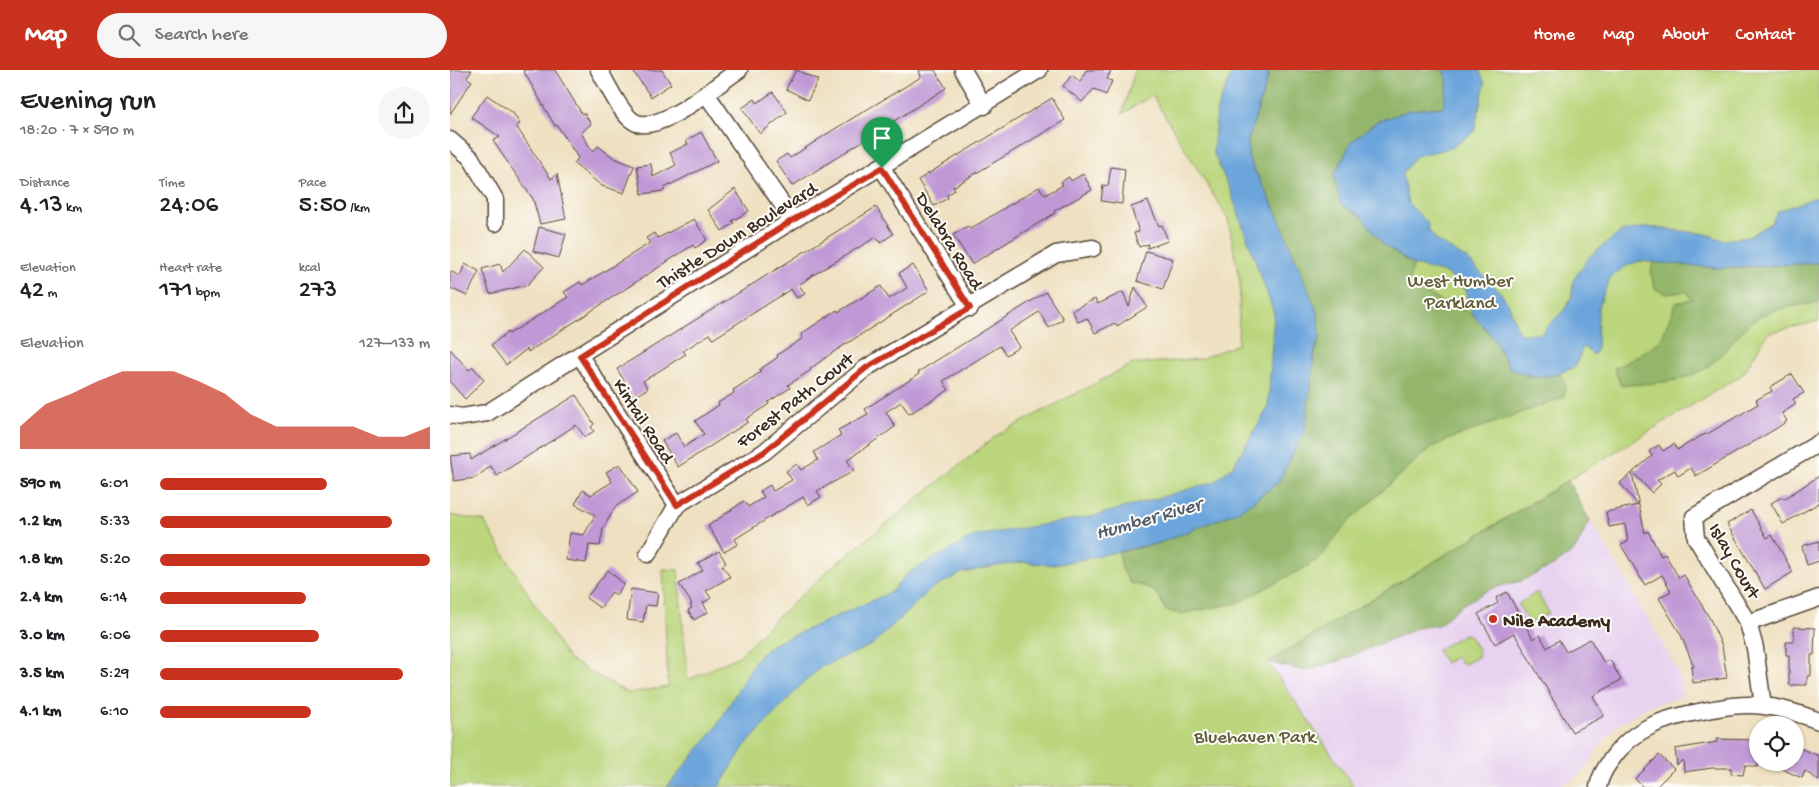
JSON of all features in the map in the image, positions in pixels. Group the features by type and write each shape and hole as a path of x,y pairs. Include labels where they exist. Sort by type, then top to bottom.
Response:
{"street":[{"path":"599,70 622,109 632,121 646,125 658,122 707,94 739,70"},
{"path":"963,70 984,106"},
{"name":"Thistle Down Boulevard","path":"450,415 462,417 487,413 793,220 984,106 1039,70"},
{"path":"707,94 793,220"},
{"path":"450,140 470,158 494,199 494,223"},
{"name":"Delabra Road","path":"882,168 970,308"},
{"name":"Forest Path Court","path":"648,554 677,505 764,452 866,368 970,308 1056,254 1093,248"},
{"name":"Kintail Road","path":"580,356 677,505"},
{"name":"Islay Court","path":"1763,706 1755,648 1748,623 1696,538 1694,517 1819,443"},
{"path":"1748,623 1819,598"},
{"path":"1598,787 1600,779 1617,752 1627,741 1649,725 1669,718 1719,707 1763,706 1800,713 1819,721"}],"shaded area":[{"name":"Nile Academy","path":"1568,481 1677,669 1683,697 1651,705 1620,723 1601,744 1586,768 1571,781 1555,787 1354,787 1268,662"}],"green space":[{"name":"West Humber Parkland","path":"1135,70 1819,70 1819,321 1768,333 1742,375 1268,662 1354,787 450,787 450,515 484,521 568,659 628,693 668,687 663,569 678,570 688,680 739,656 772,622 832,567 997,435 1132,364 1200,359 1238,344 1240,283 1228,219 1152,95 1122,114"},
{"path":"1270,70 1443,70 1448,82 1443,107 1410,110 1340,203 1362,217 1383,244 1413,265 1409,282 1447,305 1472,313 1493,338 1510,369 1535,378 1560,374 1566,386 1564,397 1430,448 1344,526 1320,558 1306,567 1237,603 1180,614 1165,610 1160,598 1153,590 1130,583 1122,569 1119,552 1159,543 1239,511 1278,483 1320,337 1275,209 1248,158 1248,141"},
{"path":"1658,261 1717,268 1819,263 1819,302 1785,308 1768,313 1753,321 1720,356 1705,368 1688,377 1670,381 1621,386 1614,368 1631,360 1660,341 1676,303 1692,299 1686,291 1667,294 1655,289 1651,274 1652,265"},
{"path":"1568,481 1590,521 1575,550 1555,565 1521,581 1490,589 1460,606 1439,625 1417,628 1342,660 1305,671 1268,662"},
{"path":"1537,592 1549,613 1530,624 1518,604"},
{"path":"1464,634 1469,635 1479,651 1478,657 1465,664 1460,662 1457,657 1445,663 1437,650"}],"water":[{"name":"Humber River","path":"1233,70 1270,70 1248,141 1248,158 1275,209 1318,314 1320,337 1315,350 1305,431 1278,483 1239,511 1159,543 1054,565 1023,562 962,573 931,589 872,645 821,667 800,686 744,747 719,787 667,787 715,729 756,659 772,645 891,592 908,573 975,536 1095,516 1214,482 1233,466 1268,408 1274,313 1230,190 1213,152 1217,109"},
{"path":"1443,70 1479,70 1485,83 1474,132 1451,148 1416,156 1402,173 1408,203 1427,222 1429,231 1437,241 1467,259 1500,292 1509,305 1519,334 1540,334 1565,309 1571,298 1574,279 1590,256 1621,232 1647,227 1706,234 1723,240 1748,237 1771,223 1778,211 1819,196 1819,263 1717,268 1639,261 1624,267 1610,278 1598,308 1597,348 1594,355 1583,347 1575,367 1550,376 1528,375 1510,369 1493,338 1472,313 1465,290 1446,273 1413,265 1383,244 1362,217 1340,203 1334,176 1351,142 1376,122 1410,110 1443,107 1448,82"}],"building":[{"path":"450,70 472,70 467,78 472,81 450,114"},
{"path":"523,70 555,70 582,114 584,113 591,124 581,133 593,152 598,146 614,158 634,166 624,193 602,186 574,164 578,158 557,125 555,126"},
{"path":"632,70 662,70 671,84 651,97"},
{"path":"796,70 818,80 808,100 786,89"},
{"path":"919,70 935,70 946,88 792,186 776,161 787,154 790,158 921,77"},
{"path":"1086,70 1111,70 1107,79 1112,81 1106,95 1094,89 1082,102 1063,86 1072,75 1080,82"},
{"path":"773,92 787,112 760,134 742,108 755,99 757,103"},
{"path":"487,95 513,113 520,124 516,126 551,179 557,174 566,219 540,224 533,199 493,141 500,137 471,117"},
{"path":"1052,98 1065,120 953,187 955,190 947,195 948,198 934,206 918,180"},
{"path":"701,132 717,161 664,188 664,191 642,194 637,166 651,164 653,177 676,165 670,153 688,144 686,141"},
{"path":"1111,167 1125,169 1122,204 1101,201 1103,185 1108,186"},
{"path":"1083,174 1092,190 1054,211 1055,213 972,264 953,235 968,226 970,229 1039,187 1045,195 1063,185 1061,182 1069,177 1071,181"},
{"path":"735,189 749,211 732,221 734,223 722,231 708,210"},
{"path":"1148,201 1159,226 1162,225 1168,241 1147,248 1148,244 1139,247 1134,233 1139,232 1131,207"},
{"path":"876,207 893,234 880,243 876,237 810,277 799,285 805,294 797,298 791,289 713,339 710,334 683,351 686,354 643,381 648,388 634,397 617,369"},
{"path":"694,219 707,240 695,248 693,245 528,352 527,349 506,365 491,345 508,332 509,334 568,297 564,292 580,282 582,285 650,243 646,238 654,233 658,238"},
{"path":"539,227 566,234 559,258 533,251"},
{"path":"525,249 544,267 527,285 490,294 482,269 500,264 503,272"},
{"path":"1146,251 1173,259 1163,289 1137,281"},
{"path":"465,264 479,271 467,296 450,288 450,271 460,276"},
{"path":"913,265 929,291 832,353 788,385 790,388 746,419 748,422 678,467 662,441 676,433 684,447 704,434 695,421 734,393 733,390 761,372 759,370 778,357 777,355 803,338 801,334 837,310 838,312 881,286 889,299 907,288 899,273"},
{"path":"1135,287 1147,307 1117,326 1115,323 1095,333 1087,318 1078,322 1072,310 1095,299 1098,304 1123,292 1129,307"},
{"path":"1046,292 1063,319 1049,328 1039,312 1009,331 1019,347 1006,355 1000,346 943,381 949,390 909,414 901,402 886,412 895,427 847,460 854,471 817,491 821,497 808,505 803,497 775,514 735,539 738,544 724,552 708,526 744,501 748,507 764,497 760,491 770,485 773,491 792,480 786,471 797,464 801,470 818,460 814,452 841,435 838,430 868,414 865,409 919,374 918,372"},
{"path":"450,349 469,370 473,367 484,380 465,399 450,382"},
{"path":"1792,374 1804,393 1793,399 1796,404 1782,413 1787,421 1777,428 1696,476 1691,468 1678,476 1675,470 1657,480 1661,484 1652,493 1633,472 1652,456 1649,451 1659,445 1663,451 1674,444 1677,450 1709,433 1758,404 1756,400 1772,391 1770,387"},
{"path":"576,395 594,424 591,427 594,431 585,437 576,425 497,476 491,466 475,478 454,481 450,456 470,454 471,460"},
{"path":"620,464 638,492 615,507 603,529 600,546 589,545 586,563 566,560 570,533 584,535 595,515 575,504 583,490 591,495 612,482 606,472"},
{"path":"1632,473 1645,533 1648,531 1661,556 1665,554 1679,578 1684,575 1710,619 1722,646 1727,678 1693,683 1691,667 1694,667 1681,635 1659,598 1671,591 1662,575 1645,585 1621,545 1628,542 1625,524 1609,527 1606,512 1638,505 1620,483"},
{"path":"1819,476 1819,503 1783,524 1771,503 1782,497 1784,499"},
{"path":"1751,510 1767,538 1772,535 1793,572 1765,589 1727,524"},
{"path":"1819,541 1819,561 1807,565 1802,546"},
{"path":"719,551 726,563 722,565 730,577 706,591 711,598 703,603 708,612 694,620 688,610 692,608 690,605 692,604 679,584 703,570 698,563"},
{"path":"608,570 624,584 616,595 612,592 600,608 586,598"},
{"path":"631,589 658,593 656,606 646,605 643,622 627,620"},
{"path":"1507,592 1533,639 1540,635 1547,648 1559,640 1566,652 1590,639 1604,663 1610,660 1621,680 1593,696 1604,716 1572,732 1514,633 1495,644 1478,614 1498,603 1496,598"},
{"path":"1794,627 1815,628 1814,655 1811,655 1811,676 1807,676 1807,685 1789,685 1789,655 1786,655 1786,642 1794,642"},
{"path":"1717,739 1749,740 1749,766 1745,765 1743,775 1731,774 1731,768 1712,768 1684,772 1683,760 1677,765 1675,749 1717,742"},
{"path":"1804,750 1819,756 1819,781 1805,771 1802,778 1786,771 1804,771"},
{"path":"1659,755 1674,769 1656,787 1643,787 1635,779"}],"place":[{"name":"Nile Academy","path":"1493,619"}],"route":[{"path":"882,168 970,308 866,368 764,452 677,505 580,356 793,220 882,168"}],"park label":[{"name":"Bluehaven Park","path":"1255,735"}]}
